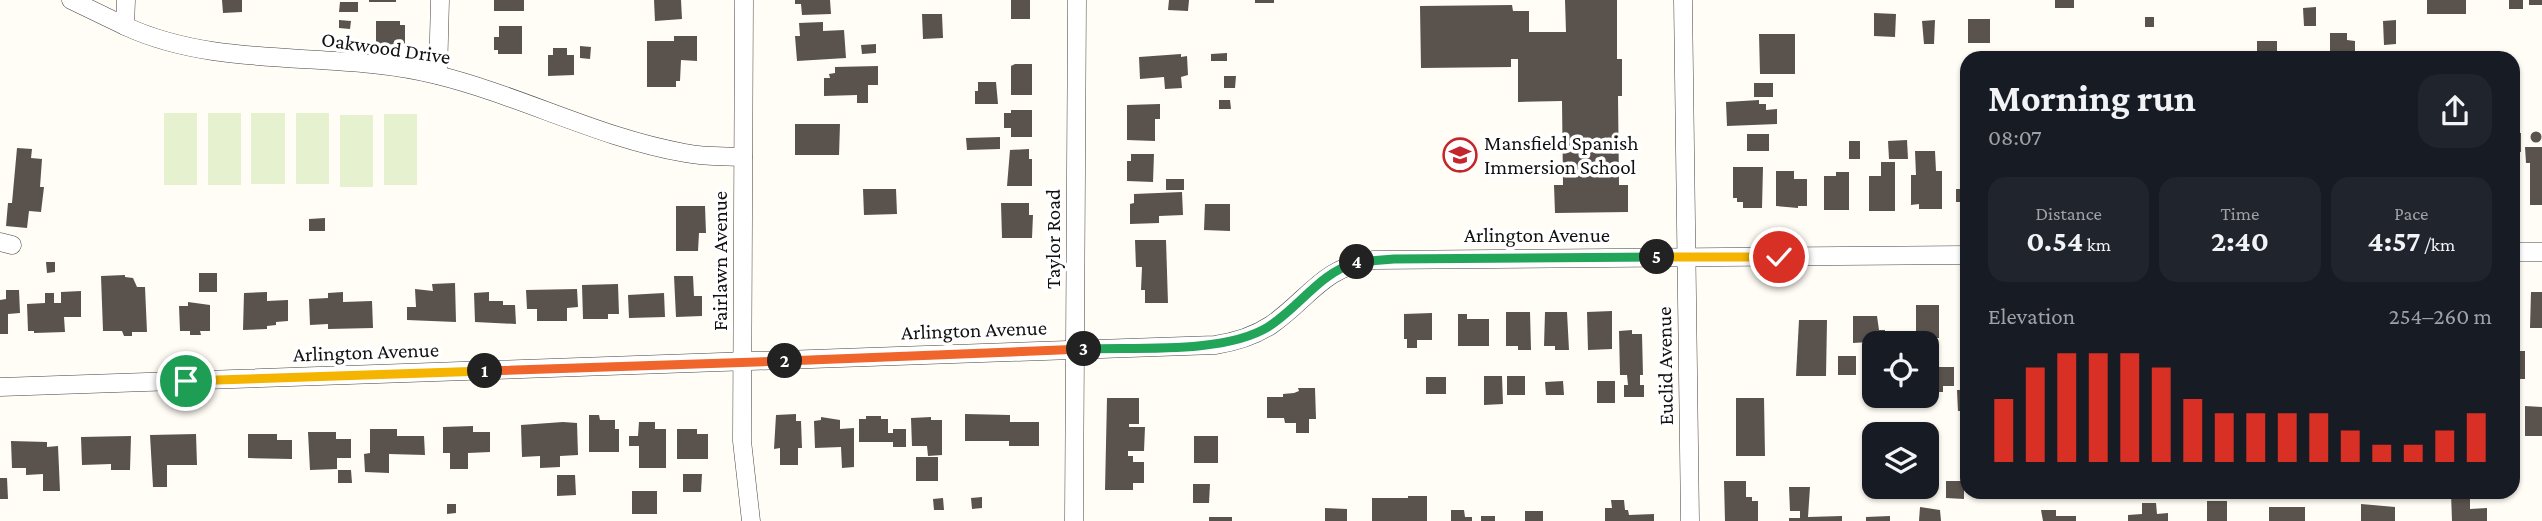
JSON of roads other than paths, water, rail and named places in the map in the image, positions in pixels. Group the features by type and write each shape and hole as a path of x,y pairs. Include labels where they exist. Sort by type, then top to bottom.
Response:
{"street":[{"name":"Oakwood Drive","path":"71,0 164,43 194,49 365,63 438,75 583,126 648,145 687,154 743,157"},
{"path":"125,26 126,0"},
{"path":"438,75 440,0"},
{"name":"Fairlawn Avenue","path":"744,0 742,459 751,521"},
{"name":"Taylor Road","path":"1074,521 1077,0"},
{"name":"Euclid Avenue","path":"1683,0 1690,521"},
{"path":"2520,252 2542,252"},
{"name":"Arlington Avenue","path":"0,387 1214,345 1249,338 1283,316 1325,277 1355,262 1394,259 1960,256"}],"place":[{"name":"Mansfield Spanish Immersion School","path":"1460,155"}]}
